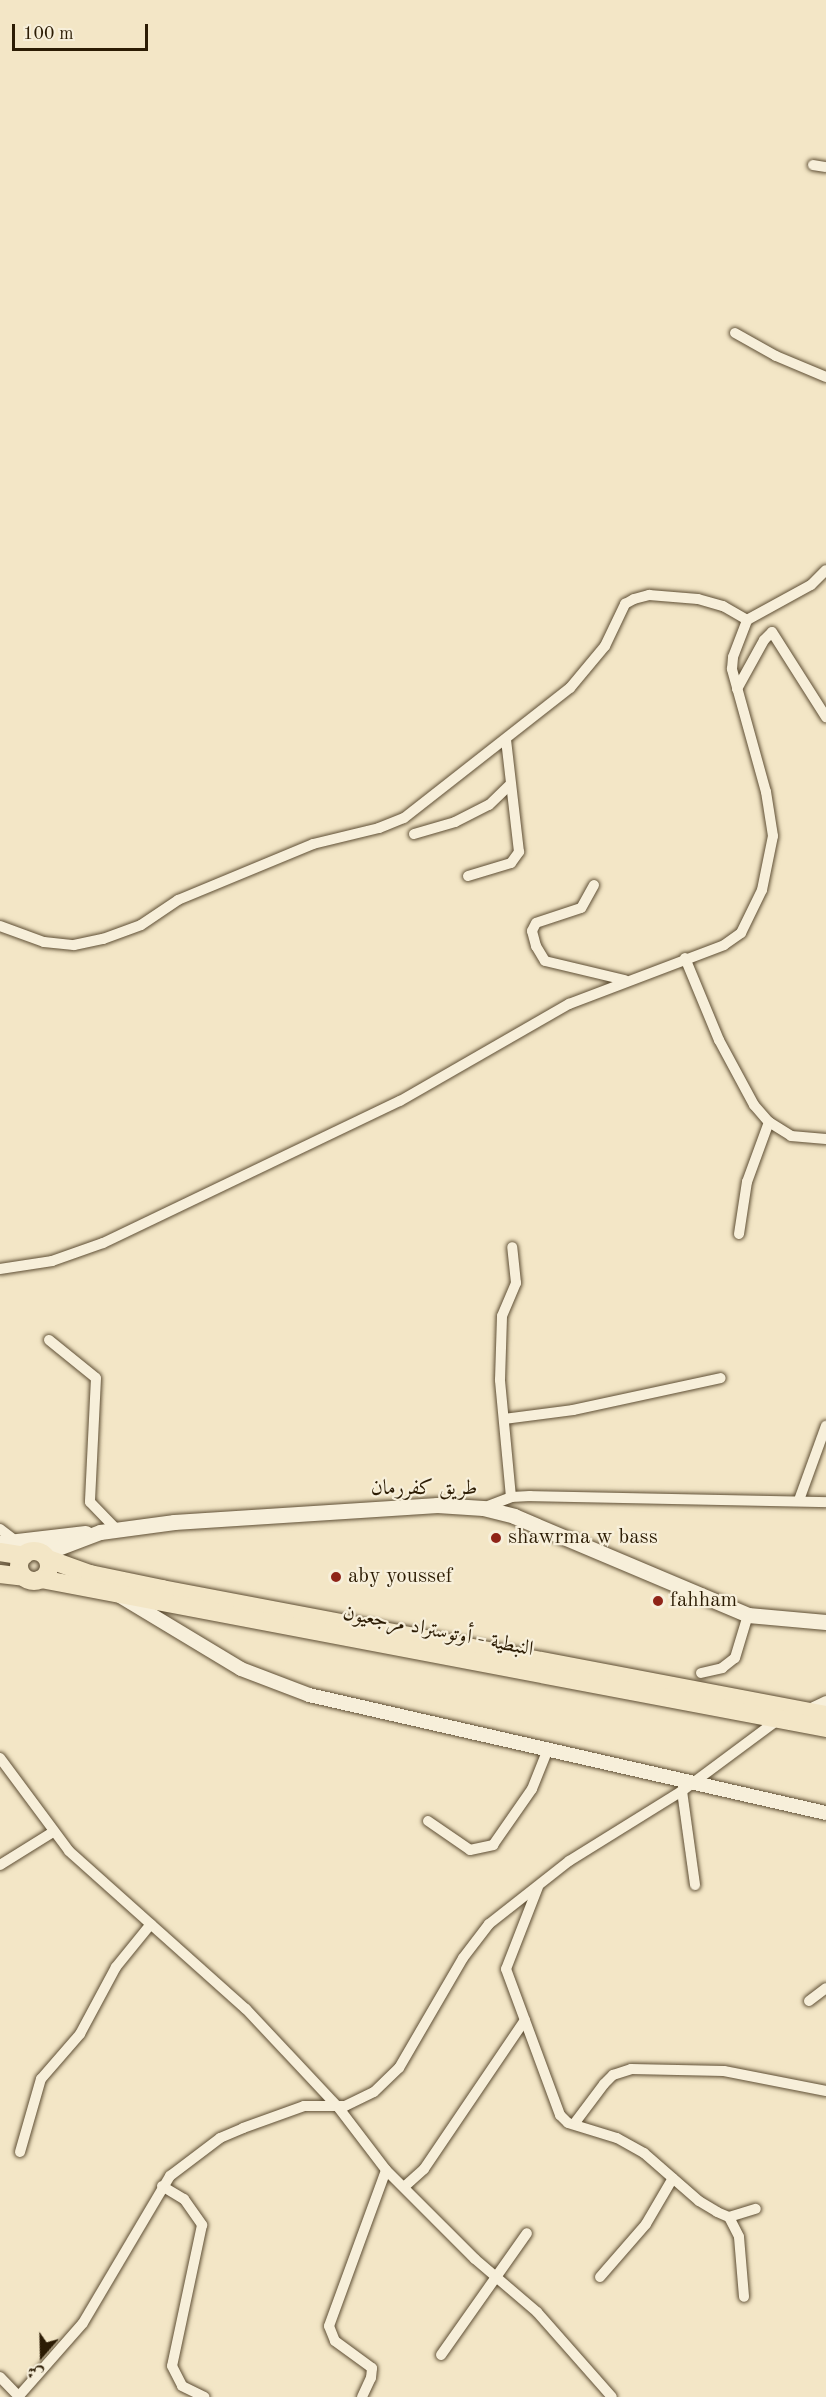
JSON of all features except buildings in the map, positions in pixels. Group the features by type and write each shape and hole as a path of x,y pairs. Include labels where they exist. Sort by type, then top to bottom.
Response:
{"highway":[{"name":"النبطية - أوتوستراد مرجعيون","path":"0,1552 26,1551 90,1574 162,1589 826,1715"},
{"path":"26,1551 47,1573 32,1578 20,1569 26,1551"},
{"name":"النبطية - أوتوستراد مرجعيون","path":"0,1574 118,1594 826,1728"}],"main road":[{"name":"طريق كفررمان","path":"26,1551 99,1532 174,1522 402,1507 483,1508 514,1516 748,1615 825,1618"},
{"path":"26,1551 99,1532"}],"street":[{"path":"813,165 826,167"},
{"path":"735,333 776,356 826,376"},
{"path":"0,1269 52,1261 103,1243 378,1112 546,1016 625,980 724,945 741,933 756,908 772,855 771,811 737,689 733,657 747,620 811,585 826,570"},
{"path":"0,926 44,942 74,945 119,934 141,925 178,900 313,844 379,828 404,818 570,688 589,669 605,646 625,604 634,599 649,595 698,599 723,606 747,620"},
{"path":"737,689 764,640 772,632 826,717"},
{"path":"468,876 511,863 517,857 519,837 506,740"},
{"path":"414,834 455,822 489,806 511,784"},
{"path":"594,885 581,908 549,916 534,926 536,946 544,961 625,980"},
{"path":"685,958 719,1040 754,1105 769,1122 791,1136 826,1139"},
{"path":"739,1234 747,1182 769,1122"},
{"path":"511,1497 500,1380 502,1316 516,1282 512,1247"},
{"path":"49,1340 96,1378 90,1502 117,1530"},
{"path":"504,1419 584,1408 721,1378"},
{"path":"799,1500 826,1426"},
{"path":"483,1508 511,1497 826,1502"},
{"path":"0,1529 26,1551"},
{"path":"118,1594 206,1651 267,1680 309,1695 548,1749 687,1786 826,1814"},
{"path":"701,1673 722,1668 735,1658 748,1615"},
{"path":"804,1711 826,1701"},
{"path":"0,2377 19,2396 83,2323 162,2186 186,2162 227,2135 304,2106 338,2107 374,2092 399,2068 472,1945 489,1924 606,1836 687,1786 780,1719"},
{"path":"428,1821 470,1850 493,1845 532,1790 548,1749"},
{"path":"0,1758 53,1832 80,1862 246,2009 338,2107 386,2170 495,2276 537,2312 612,2397"},
{"path":"687,1786 695,1885"},
{"path":"0,1865 53,1832"},
{"path":"540,1884 506,1969 560,2115 574,2124 617,2138 644,2152 699,2201 729,2217 739,2238 744,2297"},
{"path":"20,2151 41,2079 80,2034 116,1967 151,1924"},
{"path":"809,2001 826,1989"},
{"path":"404,2187 424,2169 525,2020"},
{"path":"574,2124 613,2075 631,2069 724,2071 826,2091"},
{"path":"362,2397 372,2378 372,2368 335,2341 328,2326 386,2170"},
{"path":"600,2277 646,2224 673,2178"},
{"path":"162,2186 184,2199 200,2217 202,2226 172,2366 182,2386 206,2397"},
{"path":"729,2217 756,2209"},
{"path":"441,2355 527,2233"}],"place":[{"name":"shawrma w bass","path":"496,1538"},
{"name":"aby youssef","path":"336,1577"},
{"name":"fahham","path":"658,1601"}]}
